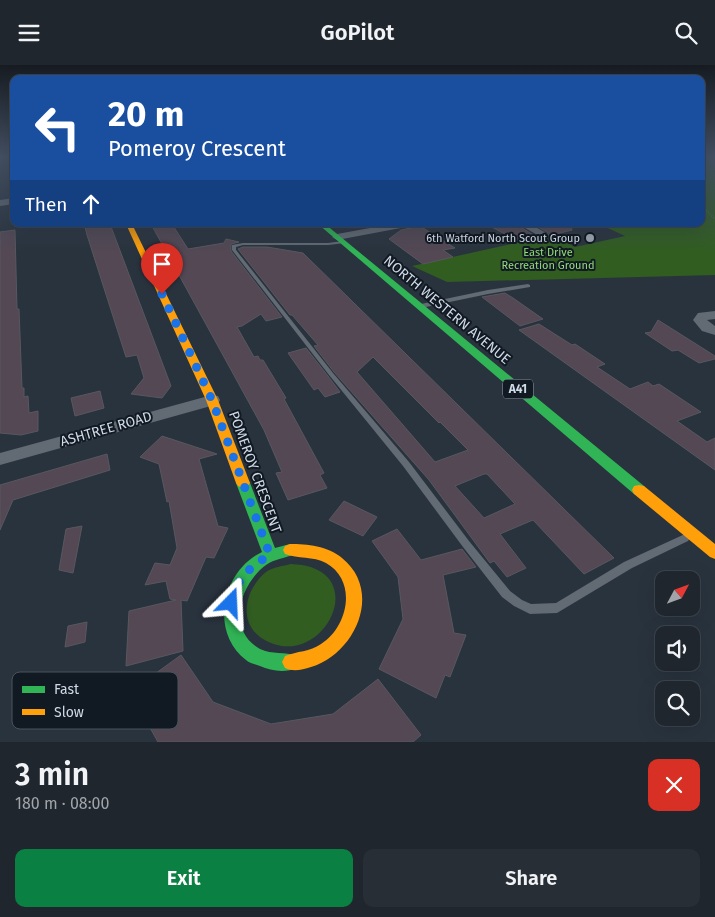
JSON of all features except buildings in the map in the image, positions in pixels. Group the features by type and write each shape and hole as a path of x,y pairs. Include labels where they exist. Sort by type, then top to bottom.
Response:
{"main road":[{"name":"POMEROY CRESCENT","path":"130,227 212,400 270,555"},
{"name":"NORTH WESTERN AVENUE","path":"325,227 715,553"},
{"name":"POMEROY CRESCENT","path":"290,550 310,550 321,553 337,563 350,577 354,588 356,607 349,629 335,647 314,659 298,664 274,663 256,657 240,643 231,624 229,613 233,593 239,581 258,561 270,555 290,550"}],"street":[{"path":"340,240 394,227"},
{"path":"529,227 545,235"},
{"path":"715,315 703,316 700,320 707,328 715,331"},
{"name":"ASHTREE ROAD","path":"0,459 212,400"}],"lane":[{"path":"340,240 328,244 243,244 234,245 234,250 331,374 406,464 506,594 530,609 557,608 628,565 693,535"},
{"path":"419,307 468,295 481,295 502,289 528,286"}],"path":[{"path":"705,209 715,219"}],"green space":[{"name":"East Drive Recreation Ground","path":"705,189 715,189 715,275 447,282 412,266 552,235 575,247 625,236 606,227 705,227"},
{"path":"291,564 317,570 331,582 335,599 331,616 320,632 304,643 285,646 263,639 255,632 247,615 247,606 253,587 266,572"}],"traffic: fast":[{"path":"325,227 639,490"},
{"path":"243,483 270,555"},
{"path":"290,550 264,558 245,574 236,591 232,609 233,626 240,642 252,654 269,662 291,662"}],"traffic: slow":[{"path":"130,227 212,400 243,483"},
{"path":"639,490 715,553"},
{"path":"290,550 313,552 335,561 345,570 354,592 352,617 340,639 331,648 317,656 291,662"}],"place":[{"name":"6th Watford North Scout Group","path":"590,238"}],"route":[{"path":"162,294 212,400 270,555 258,561 243,576 233,593 231,603"}]}
